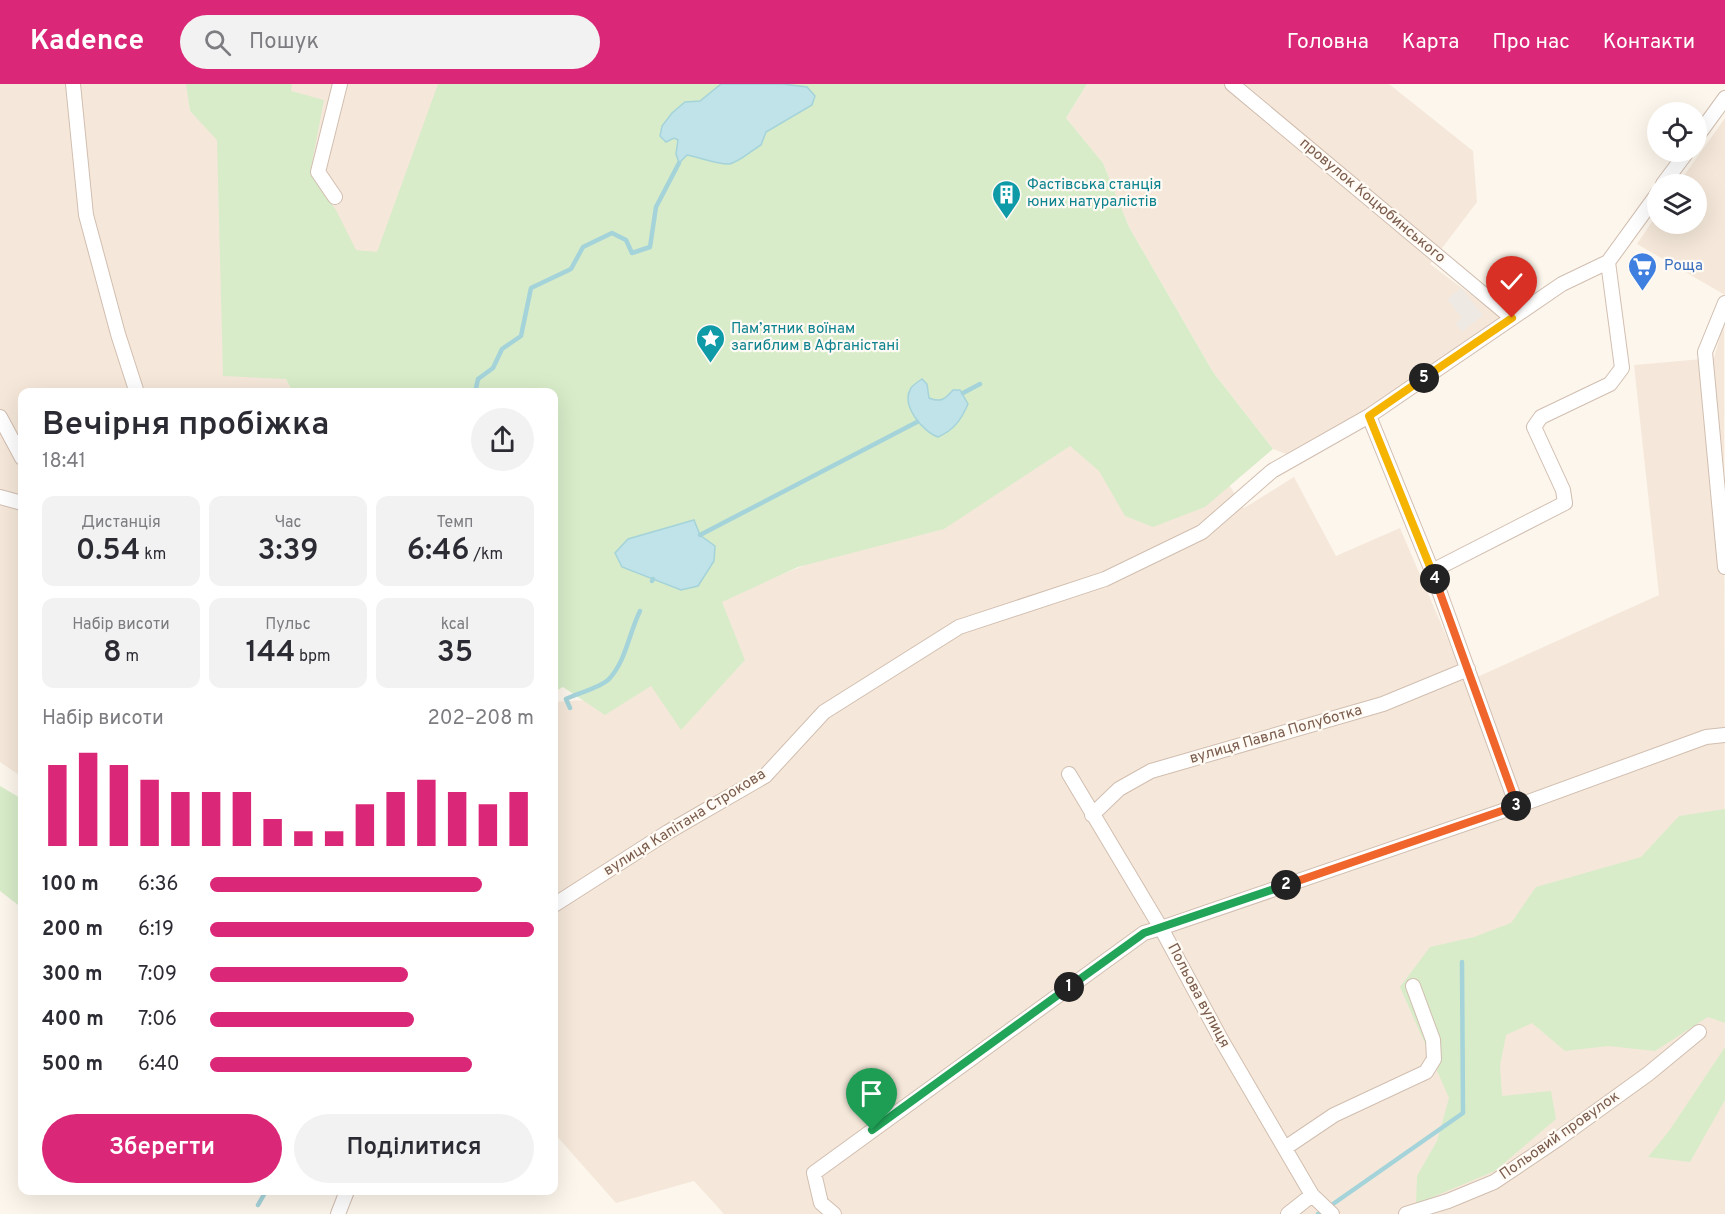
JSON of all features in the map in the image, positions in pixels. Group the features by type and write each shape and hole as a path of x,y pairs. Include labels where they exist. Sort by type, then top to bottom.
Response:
{"street":[{"path":"72,84 86,215 135,388"},
{"path":"335,197 318,172 340,84"},
{"name":"провулок Коцюбинського","path":"1232,84 1512,318"},
{"path":"1707,123 1725,98"},
{"name":"вулиця Капітана Строкова","path":"558,902 668,832 765,776 824,712 959,627 1105,579 1202,532 1272,471 1369,416 1562,284 1608,262 1647,208"},
{"path":"1432,571 1565,503 1563,490 1534,427 1541,417 1610,384 1622,369 1608,262"},
{"path":"1725,303 1706,352 1725,567"},
{"path":"1369,416 1432,571 1517,806"},
{"path":"0,417 18,451"},
{"path":"0,497 18,502"},
{"name":"вулиця Павла Полуботка","path":"1092,815 1119,789 1151,771 1383,704 1468,669"},
{"path":"834,1214 821,1203 814,1173 1144,933 1517,806 1706,737 1725,735"},
{"name":"Польова вулиця","path":"1069,774 1161,928 1222,1041 1312,1195 1332,1214"},
{"path":"1285,1148 1334,1115 1426,1072 1434,1059 1433,1040 1413,986"},
{"name":"Польовий провулок","path":"1406,1214 1448,1201 1494,1182 1639,1081 1699,1032"},
{"path":"338,1214 345,1195"},
{"path":"1287,1214 1312,1195"}],"shaded area":[{"path":"0,84 187,84 190,111 217,139 290,388 18,388 18,774 0,762"},
{"path":"277,84 452,84 421,248 345,283"},
{"path":"1087,84 1389,84 1473,151 1477,202 1430,264 1503,319 1368,413 1289,455 1273,449 1213,372 1129,227 1103,163 1066,118"},
{"path":"1725,118 1725,295 1637,244 1647,229 1647,234 1707,234 1707,174 1685,174 1694,162 1707,162 1707,143"},
{"path":"1461,288 1483,315 1462,332 1455,323 1462,318 1447,299"},
{"path":"1724,321 1725,1214 724,1214 694,1181 616,1203 558,1138 558,702 615,698 715,601 942,510 1166,388 1244,508 1294,477 1336,556 1400,528 1466,682 1659,595 1634,365 1714,358"}],"green space":[{"path":"186,84 292,84 291,91 324,100 310,173 336,210 356,250 377,252 438,84 1087,84 1066,118 1103,163 1129,227 1213,372 1273,449 1205,507 1153,527 1125,516 1099,471 1070,446 944,529 798,567 722,602 745,660 681,730 651,686 605,715 563,687 558,690 558,388 290,388 286,379 223,376 217,140 190,111"},
{"path":"0,786 18,797 18,905 0,891"},
{"path":"1725,809 1725,1023 1708,1017 1655,1051 1608,1046 1565,1051 1532,1023 1506,1035 1500,1066 1502,1096 1551,1091 1556,1119 1495,1171 1416,1204 1417,1176 1437,1141 1449,1098 1400,987 1430,947 1474,937 1511,923 1536,887 1641,857 1679,816"},
{"path":"1725,1047 1725,1100 1690,1162 1648,1157 1669,1131"}],"water":[{"path":"721,84 783,84 807,87 815,96 812,105 766,132 761,145 737,161 725,164 687,155 679,163 676,154 678,140 674,138 666,142 660,136 662,126 685,102 700,101"},
{"path":"922,379 927,384 929,398 940,400 953,390 960,390 968,404 956,424 938,437 920,424 908,402 911,388"},
{"path":"694,520 700,535 715,546 714,561 698,586 681,590 622,567 615,553 628,539"}],"waterway":[{"path":"476,388 478,379 493,368 502,349 521,336 531,288 571,269 583,247 612,233 626,240 632,253 650,247 656,207 679,163"},
{"path":"963,393 980,384"},
{"path":"700,535 917,422"},
{"path":"570,708 566,699 601,685 615,672 640,611"},
{"path":"1333,1204 1463,1113 1462,962"},
{"path":"258,1205 264,1195"}],"place":[{"name":"Фастівська станція юних натуралістів","path":"1006,220"},
{"name":"Роща","path":"1643,292"},
{"name":"Пам’ятник воїнам загиблим в Афганістані","path":"710,364"}],"route":[{"path":"872,1130 1144,933 1517,806 1432,571 1369,416 1512,318"}]}
